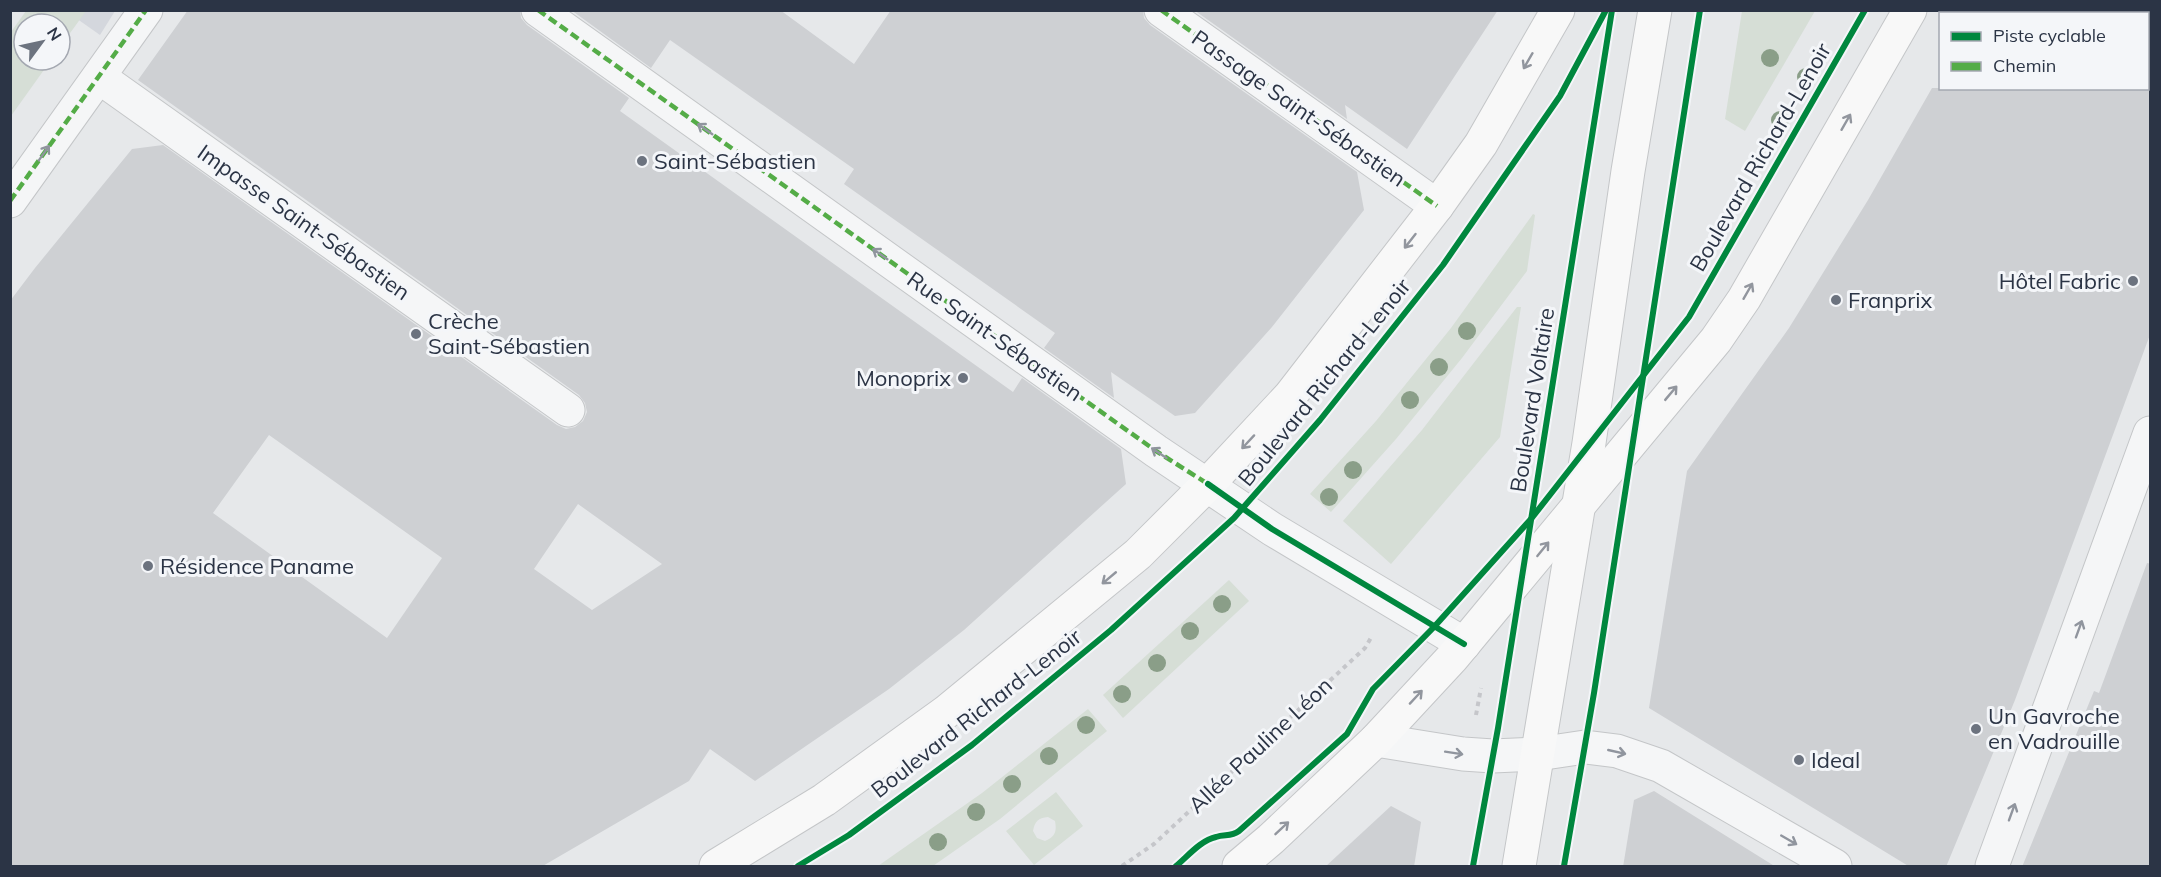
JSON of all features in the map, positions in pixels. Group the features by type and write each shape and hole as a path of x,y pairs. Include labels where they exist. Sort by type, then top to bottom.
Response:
{"street":[{"path":"10,201 146,10"},
{"name":"Rue Saint-Sébastien","path":"538,10 1156,451 1272,529 1464,644"},
{"name":"Passage Saint-Sébastien","path":"1161,10 1437,207"},
{"name":"Boulevard Richard-Lenoir","path":"716,867 824,800 946,712 1138,554 1208,484 1290,396 1437,207 1481,144 1558,10"},
{"path":"1519,867 1579,506 1627,180 1655,10"},
{"path":"1239,867 1376,740 1464,644 1716,340 1744,299 1910,10"},
{"name":"Impasse Saint-Sébastien","path":"99,77 568,410"},
{"path":"1992,867 2151,433"},
{"path":"1376,740 1463,754 1493,756 1538,754 1585,747 1617,751 1661,766 1835,867"}],"path":[{"path":"1474,723 1482,682"}],"shaded area":[{"path":"86,11 72,30 72,12 25,12"},
{"path":"115,11 100,35 72,15 72,12 67,12"},
{"path":"1742,11 1815,11 1745,131 1725,119"},
{"path":"11,32 12,72 42,72 11,116"},
{"path":"1533,214 1535,215 1527,271 1462,358 1396,439 1331,512 1310,494 1376,421 1451,328"},
{"path":"1517,307 1521,307 1500,437 1391,564 1343,521 1422,430"},
{"path":"1229,580 1249,601 1123,718 1103,695"},
{"path":"1088,709 1107,731 1000,819 933,866 878,866 982,793"},
{"path":"1056,792 1083,826 1034,865 1006,831","holes":["1048,817 1055,821 1055,831 1051,838 1045,841 1037,838 1033,831 1038,821"]}],"building":[{"path":"188,10 520,10 521,18 527,25 629,98 620,111 1013,392 1022,378 1121,449 1126,484 964,630 889,689 755,781 710,749 689,781 541,867 10,867 10,301 132,149 163,145 557,425 566,429 575,427 583,421 587,412 585,403 579,395 138,80","holes":["269,435 442,558 387,638 213,513","578,504 662,564 592,610 534,569"]},
{"path":"571,10 780,10 854,64 891,10 1143,10 1144,18 1150,25 1357,172 1364,210 1272,327 1195,413 1175,416 1111,372 1114,398 1044,348 1055,333 844,184 854,169 670,40 651,68"},
{"path":"1194,10 1498,10 1407,149 1345,105 1347,119"},
{"path":"1932,88 1939,88 1939,90 2149,90 2151,88 2151,332 2015,700 1946,867 1910,867 1649,708 1687,471 1789,328 1868,200"},
{"path":"2147,563 2151,564 2151,867 2022,867 2094,691 2099,693"},
{"path":"1654,791 1776,867 1623,867 1634,800"},
{"path":"1391,806 1421,822 1414,867 1325,867"}],"marked path":[{"path":"10,201 146,10"},
{"path":"538,10 1156,451 1208,484"},
{"path":"1161,10 1437,206"}],"cycle path":[{"path":"798,866 849,835 972,745 1111,630 1234,518 1320,420 1443,265 1560,96 1606,10"},
{"name":"Boulevard Voltaire","path":"1473,866 1498,728 1612,10"},
{"path":"1564,866 1594,693 1700,10"},
{"path":"1176,866 1194,849 1210,839 1239,831 1347,734 1373,689 1434,627 1531,519 1689,317 1865,10"},
{"path":"1208,484 1272,529 1464,644"}],"place":[{"name":"Saint-Sébastien","path":"642,161"},
{"name":"Hôtel Fabric","path":"2133,281"},
{"name":"Franprix","path":"1836,300"},
{"name":"Crèche Saint-Sébastien","path":"416,334"},
{"name":"Monoprix","path":"963,378"},
{"name":"Résidence Paname","path":"148,566"},
{"name":"Un Gavroche en Vadrouille","path":"1976,729"},
{"name":"Ideal","path":"1799,760"}]}
